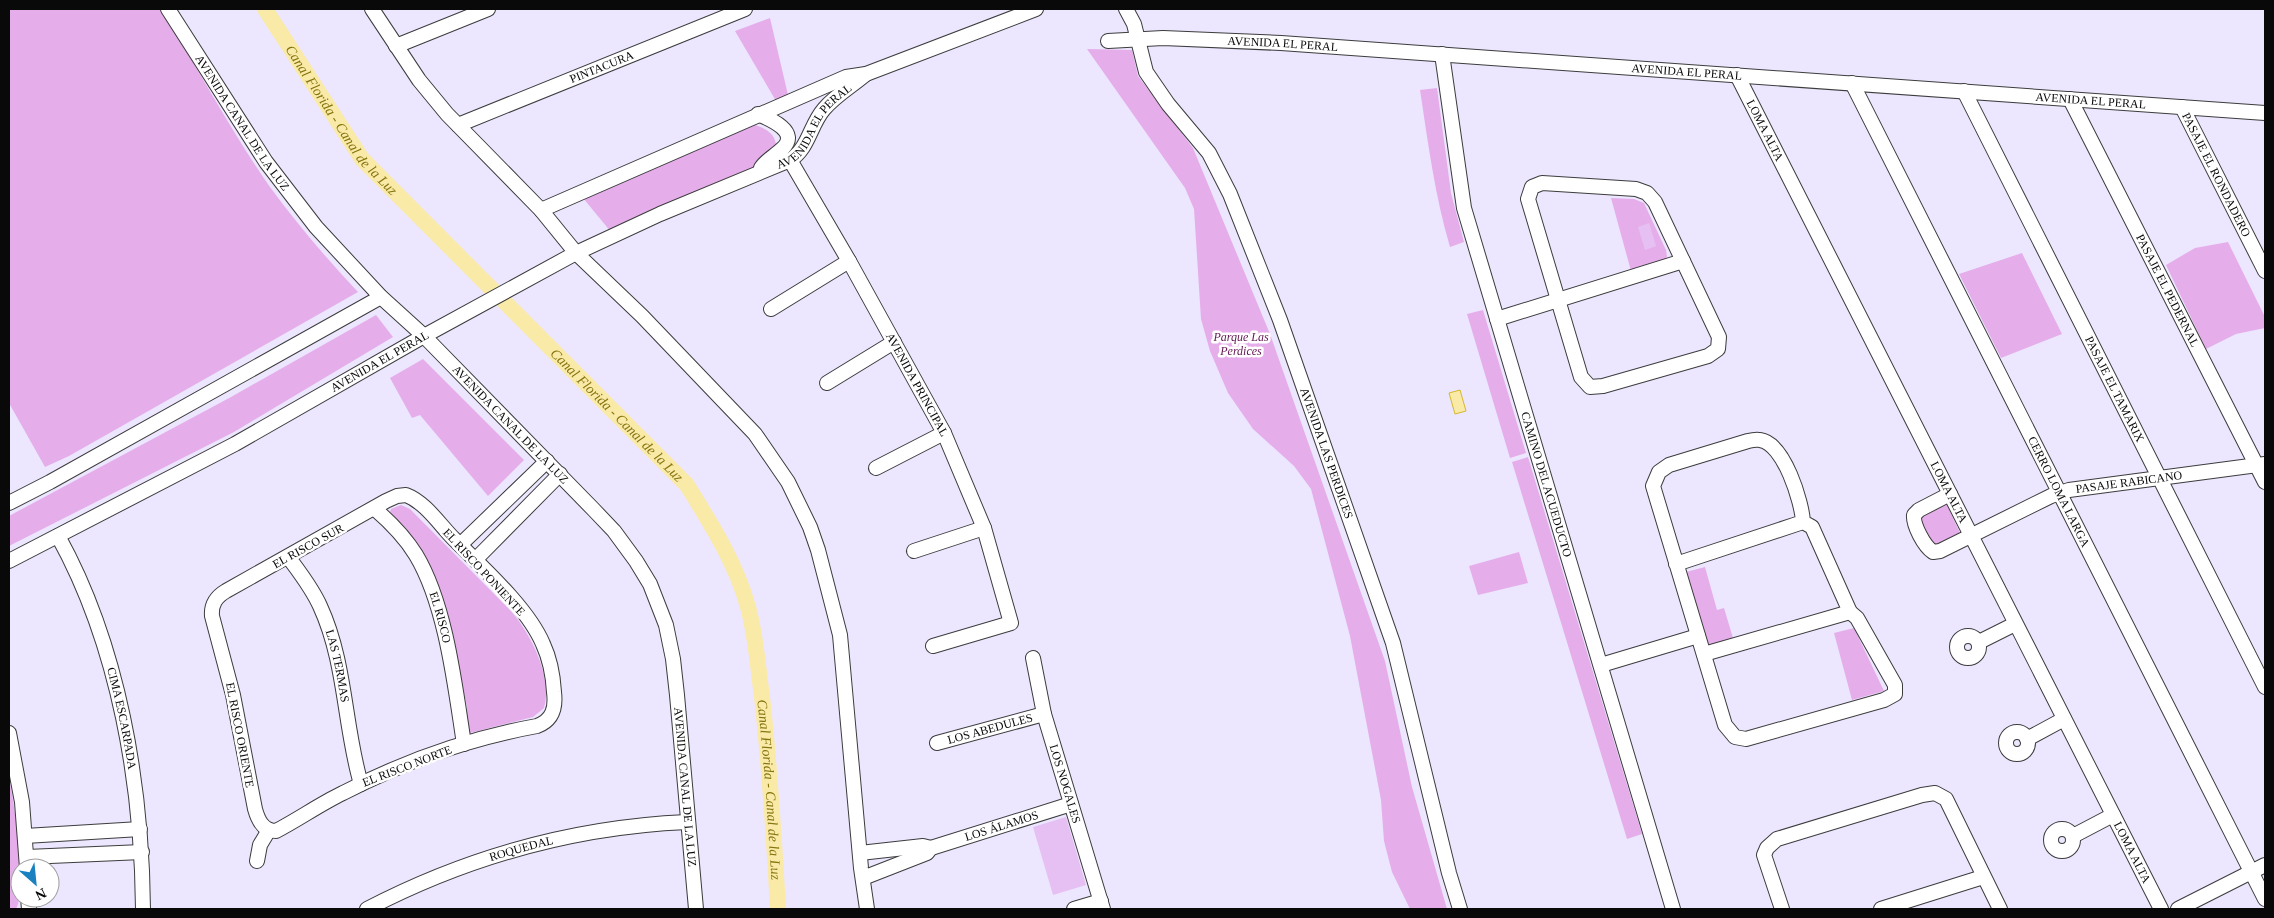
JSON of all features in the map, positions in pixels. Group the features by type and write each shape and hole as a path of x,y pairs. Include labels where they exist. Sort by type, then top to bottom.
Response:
{"street":[{"name":"AVENIDA CANAL DE LA LUZ","path":"168,9 266,162 316,227 382,297 424,336 547,460 626,546 646,576 660,608 673,658 696,909"},
{"path":"372,9 419,80 458,125 541,210 576,253 668,343 754,434 775,461 800,504 818,550 840,636 867,909"},
{"path":"396,46 488,9"},
{"name":"PINTACURA","path":"458,125 746,9"},
{"name":"AVENIDA EL PERAL","path":"541,210 846,77 866,74 1036,9"},
{"name":"AVENIDA LAS PERDICES","path":"1126,9 1134,24 1146,72 1168,104 1209,153 1230,194 1280,320 1393,643 1449,873 1460,909"},
{"name":"AVENIDA EL PERAL","path":"1108,41 1137,38 1238,40 2265,113"},
{"name":"CAMINO DEL ACUEDUCTO","path":"1442,54 1464,208 1673,909"},
{"name":"AVENIDA EL PERAL","path":"9,561 235,444 424,336 576,253 660,214 790,160 798,155 804,147 822,111 834,98 850,89 866,74"},
{"name":"LOMA ALTA","path":"1737,75 2160,909"},
{"name":"CERRO LOMA LARGA","path":"1852,83 2265,899"},
{"name":"PASAJE EL TAMARIX","path":"1964,91 2265,686"},
{"name":"PASAJE EL PEDERNAL","path":"2070,98 2261,465 2265,482"},
{"name":"PASAJE EL RONDADERO","path":"2182,107 2265,271"},
{"name":"AVENIDA EL PERAL","path":"758,114 778,122 786,131 788,140 784,148 763,164 758,173"},
{"name":"AVENIDA PRINCIPAL","path":"790,160 849,261 944,433 984,528 1011,623 933,646"},
{"path":"1542,182 1636,189 1647,193 1655,202 1683,262 1719,337 1718,349 1708,356 1603,386 1590,386 1581,377 1528,199 1532,187 1542,182"},
{"path":"771,309 849,261"},
{"path":"1497,319 1683,262"},
{"path":"9,503 382,297"},
{"path":"827,382 894,342"},
{"path":"876,468 944,433"},
{"path":"1676,564 1803,522 1812,527 1850,612 1857,618 1895,685 1895,694 1884,700 1746,739 1735,737 1725,725 1676,564 1653,486 1659,472 1669,465 1748,441 1760,440 1771,445 1793,478 1802,509 1803,522"},
{"path":"460,545 547,460"},
{"name":"PASAJE RABICANO","path":"1950,494 1916,512 1914,518 1930,550 1936,553 2060,493 2261,465"},
{"path":"475,560 560,474"},
{"name":"EL RISCO PONIENTE","path":"406,494 417,501 528,618 543,643 552,674 555,696 554,710 550,718"},
{"name":"EL RISCO SUR","path":"213,604 221,594 289,558 397,496 406,494"},
{"name":"EL RISCO","path":"375,509 400,533 412,549 431,588 446,641 464,744"},
{"path":"914,551 984,528"},
{"name":"CIMA ESCARPADA","path":"58,536 88,600 109,668 131,760 142,852 143,909"},
{"name":"LAS TERMAS","path":"289,558 315,597 328,627 342,683 361,784"},
{"name":"EL RISCO ORIENTE","path":"213,604 212,616 233,695 255,809 262,825 269,830"},
{"path":"1704,654 1850,612"},
{"path":"1979,642 2016,624"},
{"path":"1601,664 1698,636"},
{"name":"LOS NOGALES","path":"1033,658 1044,714 1102,905"},
{"name":"LOS ABEDULES","path":"937,743 1044,714"},
{"name":"EL RISCO NORTE","path":"269,830 276,831 361,784 464,744 538,726 550,718"},
{"path":"2007,748 2012,753 2020,754 2026,750 2027,739 2064,719"},
{"path":"9,733 22,802 27,858"},
{"path":"1782,909 1764,855 1767,848 1777,840 1935,793 1946,799 2000,909"},
{"name":"LOS ÁLAMOS","path":"860,853 923,846 931,848 1071,804"},
{"path":"2073,836 2113,815"},
{"name":"ROQUEDAL","path":"366,909 444,873 516,848 606,830 687,822"},
{"path":"26,836 140,829"},
{"path":"257,861 260,845 269,830"},
{"name":"LOS ÁLAMOS","path":"863,878 927,853 931,848"},
{"path":"60,859 142,852"},
{"path":"2178,909 2265,865"},
{"path":"1881,909 1983,877"},
{"path":"1074,909 1102,905"}],"green space":[{"path":"9,9 161,9 241,143 270,187 312,241 358,292 69,456 45,467 9,403"},
{"path":"770,18 788,95 776,101 735,31"},
{"name":"Parque Las Perdices","path":"1087,49 1132,50 1138,76 1193,148 1270,334 1385,661 1412,787 1447,909 1410,909 1392,872 1384,841 1381,800 1350,636 1311,489 1294,466 1253,429 1228,393 1210,351 1201,319 1194,209 1185,188"},
{"path":"1437,88 1451,193 1464,242 1450,247 1436,189 1420,90"},
{"path":"753,124 770,133 776,144 752,170 611,232 583,198"},
{"path":"1611,198 1634,199 1644,203 1666,250 1667,257 1663,261 1631,271"},
{"path":"2228,242 2265,317 2265,328 2236,334 2206,349 2166,265 2195,248"},
{"path":"2022,253 2062,334 2001,358 1959,274"},
{"path":"1483,310 1526,453 1510,458 1467,314"},
{"path":"376,315 393,337 234,432 9,546 9,516 231,397"},
{"path":"423,359 524,460 488,496 420,415 412,418 390,378"},
{"path":"1528,457 1642,834 1627,839 1512,462"},
{"path":"1945,501 1961,535 1934,548 1917,514"},
{"path":"401,505 410,509 512,612 526,632 543,670 545,683 546,696 544,708 533,717 470,733 465,719 467,707 457,662 405,530 390,512 391,509"},
{"path":"1519,552 1528,583 1478,595 1469,566"},
{"path":"1705,567 1717,610 1724,608 1733,638 1708,646 1686,572"},
{"path":"1854,628 1884,691 1852,700 1834,633"},
{"path":"9,777 17,825 20,858 10,858 10,908 16,908 9,909"}],"shaded area":[{"path":"1649,223 1656,246 1645,250 1638,227"},
{"path":"1460,390 1466,411 1455,414 1449,393"},
{"path":"1066,817 1086,885 1053,895 1033,827"}],"waterway":[{"name":"Canal Florida - Canal de la Luz","path":"265,9 362,159 687,485 714,529 737,575 753,629 767,750 778,909"}]}
